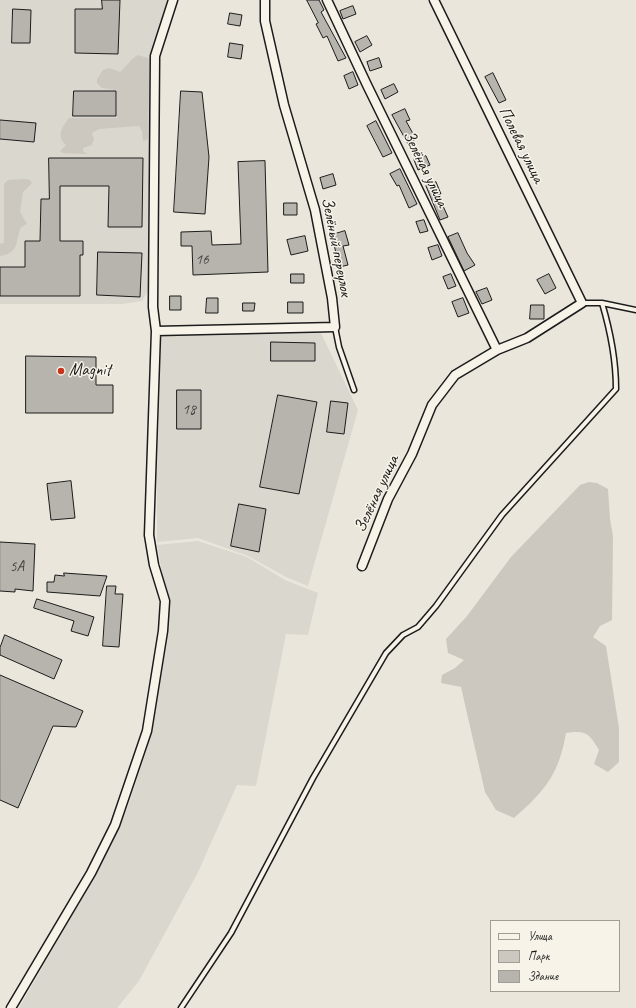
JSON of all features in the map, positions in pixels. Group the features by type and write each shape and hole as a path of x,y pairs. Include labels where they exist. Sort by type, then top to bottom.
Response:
{"street":[{"path":"11,1008 91,873 115,825 147,732 163,631 164,601 154,566 149,535 156,331 153,307 155,56 173,0"},
{"name":"Зелёный переулок","path":"265,0 265,21 284,105 315,210 332,298 335,327"},
{"name":"Зелёная улица","path":"327,0 497,350"},
{"name":"Полевая улица","path":"434,0 582,303"},
{"name":"Зелёная улица","path":"362,566 388,500 412,454 432,405 455,375 497,350 527,338 582,303"},
{"path":"156,331 335,327"}],"lane":[{"path":"582,303 602,303 636,310"},
{"path":"181,1008 231,933 313,778 386,653 403,635 418,627 436,606 502,515 616,389 616,377 608,325 602,303"},
{"path":"335,327 339,347 354,390"}],"shaded area":[{"path":"0,0 168,0 151,56 152,225 148,291 142,301 123,304 0,304"},
{"path":"321,333 358,410 308,586 286,577 248,556 198,538 157,542 157,477 161,335"},
{"path":"198,541 247,557 285,580 318,593 308,635 286,634 256,786 237,785 198,872 139,981 117,1008 19,1008 103,862 128,806 150,740 169,610 157,545"}],"green space":[{"path":"138,55 150,60 148,139 143,141 142,131 139,126 99,129 92,133 94,139 92,145 83,148 83,151 87,154 63,153 60,151 66,145 61,138 61,132 69,118 117,118 117,90 102,88 97,83 97,79 103,70 109,68 120,72 132,59"},
{"path":"8,180 30,180 32,183 23,192 20,212 27,224 21,227 14,249 11,252 0,256 0,244 4,243 4,184"},
{"path":"589,482 597,483 608,489 613,536 612,620 600,626 593,637 606,646 619,728 619,762 608,772 594,764 599,750 589,736 578,732 566,733 559,760 549,781 534,799 514,818 496,810 485,792 461,687 441,683 442,675 455,668 464,660 448,653 446,639 467,616 511,557 580,485"}],"building":[{"path":"102,0 120,0 118,54 75,53 75,9 102,9"},
{"path":"307,0 319,0 324,10 321,12 346,58 338,61 327,36 323,38 316,24 318,23"},
{"path":"353,6 356,14 343,19 340,11"},
{"path":"13,9 31,10 30,43 12,43"},
{"path":"230,13 242,15 240,26 228,24"},
{"path":"367,36 372,45 360,52 355,42"},
{"path":"230,43 243,45 241,59 228,57"},
{"path":"379,58 382,67 370,71 367,62"},
{"path":"353,72 358,85 349,89 344,76"},
{"path":"493,73 506,100 499,103 485,77"},
{"path":"394,84 398,92 385,99 381,90"},
{"path":"74,91 116,91 116,116 73,116"},
{"path":"181,91 202,92 209,157 205,214 174,212"},
{"path":"405,109 410,120 406,121 416,139 408,144 392,115"},
{"path":"0,120 36,123 34,142 0,139"},
{"path":"376,121 392,153 383,157 367,126"},
{"path":"426,156 430,165 418,170 414,160"},
{"path":"49,158 143,158 142,227 108,227 109,186 60,186 60,241 83,241 83,255 80,255 80,296 0,296 0,267 25,267 25,241 40,241 41,199 49,199"},
{"path":"265,161 268,272 193,275 192,246 181,246 181,232 211,231 212,245 241,244 238,162"},
{"path":"400,169 417,204 409,208 399,185 397,186 390,174"},
{"path":"333,174 336,185 323,189 320,178"},
{"path":"436,182 441,194 438,195 448,217 440,220 426,186"},
{"path":"284,203 297,203 297,215 284,215"},
{"path":"424,220 428,231 420,233 416,222"},
{"path":"345,231 349,245 343,246 348,265 339,267 332,235"},
{"path":"458,233 467,253 475,265 464,271 448,237"},
{"path":"305,236 308,251 291,255 287,240"},
{"path":"438,245 442,256 432,260 428,248"},
{"path":"98,252 142,253 140,297 97,295"},
{"path":"291,274 304,274 304,283 291,283"},
{"path":"451,274 456,286 448,289 443,277"},
{"path":"549,274 556,288 545,294 537,280"},
{"path":"487,288 492,300 482,304 476,292"},
{"path":"170,296 181,296 181,310 170,310"},
{"path":"207,298 218,298 218,313 206,313"},
{"path":"463,298 469,313 458,317 452,302"},
{"path":"288,302 303,302 303,313 288,313"},
{"path":"243,303 255,303 254,311 243,311"},
{"path":"531,305 544,305 544,319 530,319"},
{"path":"271,342 315,343 315,361 271,361"},
{"name":"Magnit","path":"26,356 96,357 96,385 113,385 113,413 26,413"},
{"path":"177,390 201,390 201,429 177,429"},
{"path":"278,395 317,402 299,494 260,487"},
{"path":"331,401 348,403 344,434 327,432"},
{"path":"71,481 75,518 51,520 47,484"},
{"path":"239,504 266,509 259,552 231,546"},
{"path":"0,542 35,544 33,591 15,589 15,592 0,591"},
{"path":"64,573 107,576 100,596 47,592 47,582 54,582 55,575 64,576"},
{"path":"107,586 116,586 115,594 123,594 119,647 103,646"},
{"path":"37,599 94,617 88,636 71,631 74,621 34,608"},
{"path":"5,635 62,660 54,679 0,655 0,648"},
{"path":"0,675 83,711 76,727 53,726 18,808 0,800"}],"place":[{"name":"Magnit","path":"61,371"}]}
